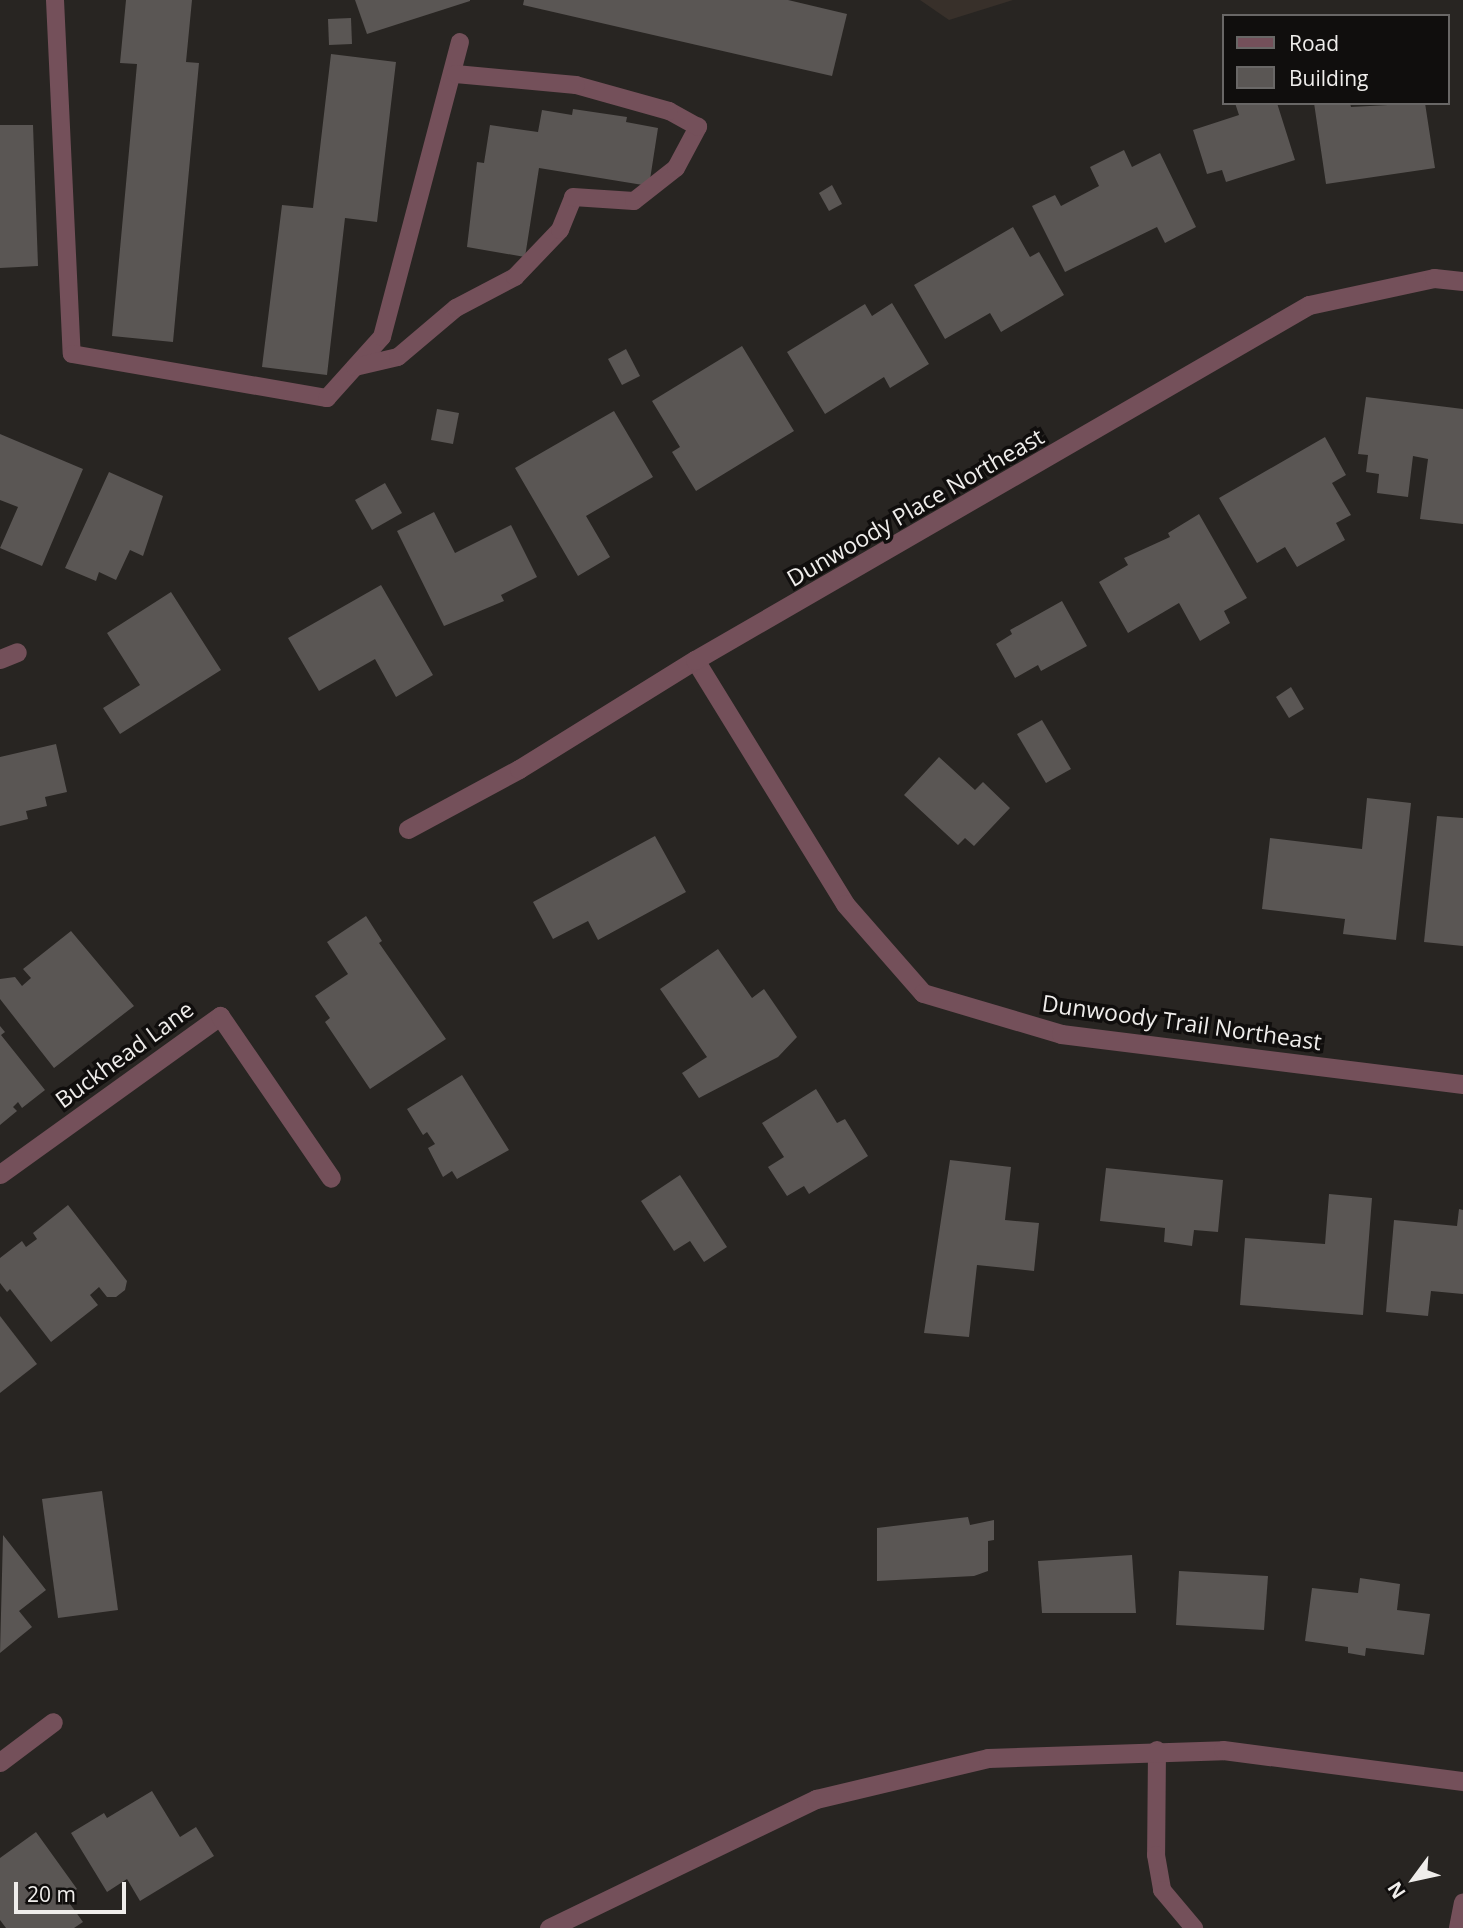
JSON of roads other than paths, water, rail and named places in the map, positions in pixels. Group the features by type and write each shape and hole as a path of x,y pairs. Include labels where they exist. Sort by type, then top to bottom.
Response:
{"street":[{"name":"Dunwoody Place Northeast","path":"408,829 519,769 695,660 1309,305 1434,278 1463,281"},
{"name":"Dunwoody Trail Northeast","path":"695,660 845,904 923,993 1061,1034 1463,1084"},
{"name":"Buckhead Lane","path":"0,1174 219,1016 331,1178"},
{"path":"0,1762 53,1722"},
{"path":"549,1928 816,1799 988,1758 1223,1750 1463,1781"}],"lane":[{"path":"55,0 72,354 327,398 382,337 455,74 460,42"},
{"path":"354,368 398,357 456,308 515,277 560,230 573,197 634,201 676,168 698,127 669,111 576,85 455,74"},
{"path":"1157,1751 1156,1855 1162,1890 1194,1928"},
{"path":"1458,1928 1463,1902"}]}
